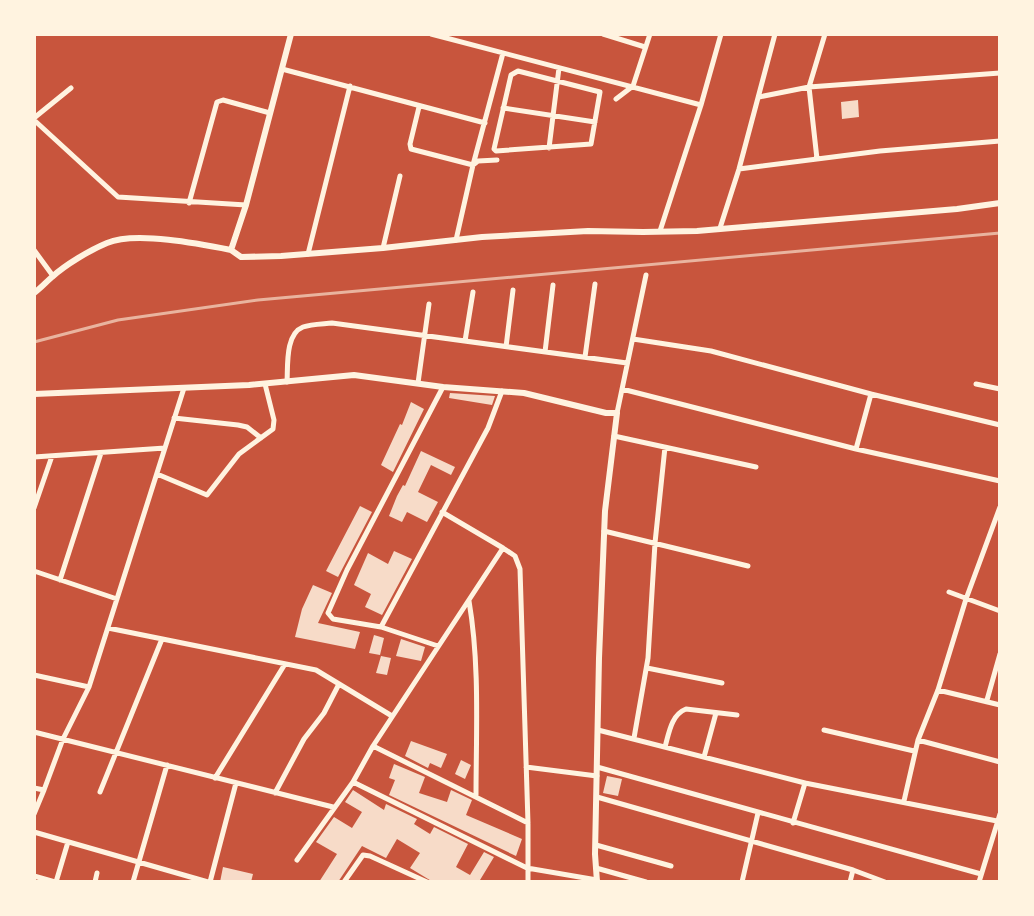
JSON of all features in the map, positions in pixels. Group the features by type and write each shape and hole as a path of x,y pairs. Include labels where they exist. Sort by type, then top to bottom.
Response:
{"street":[{"path":"231,250 246,206 291,34"},
{"path":"431,34 701,105"},
{"path":"603,34 645,47"},
{"path":"616,99 633,86 650,34"},
{"path":"660,231 701,105 721,34"},
{"path":"720,228 739,169 776,34"},
{"path":"817,159 809,87 825,34"},
{"path":"456,240 503,53"},
{"path":"549,148 558,68"},
{"path":"282,69 485,123"},
{"path":"518,71 557,80 600,93 592,140 588,145 496,151 494,145 511,75 518,71"},
{"path":"759,97 809,87 999,73"},
{"path":"308,254 350,86"},
{"path":"71,88 34,119 114,195 122,198 246,206"},
{"path":"189,203 217,102 223,100 270,113"},
{"path":"419,107 410,144 411,149 473,165"},
{"path":"503,108 595,122"},
{"path":"739,169 880,151 999,141"},
{"path":"473,165 478,161 497,160"},
{"path":"383,248 400,176"},
{"path":"34,293 53,276 107,243 116,240 144,238 231,250 241,257 308,254 456,240 588,231 643,232 720,228 957,209 999,203"},
{"path":"34,250 53,276"},
{"path":"353,782 527,868 597,881 597,767 604,531 617,413 646,274"},
{"path":"585,357 595,284"},
{"path":"545,352 553,285"},
{"path":"506,347 513,290"},
{"path":"465,341 473,292"},
{"path":"418,383 429,304"},
{"path":"287,382 290,345 297,330 332,323 627,363"},
{"path":"633,339 711,351 871,394 999,425"},
{"path":"34,394 265,384 354,375 443,387 524,393 606,413 617,413"},
{"path":"157,474 207,495 239,454 273,429 274,424 265,384"},
{"path":"976,384 999,389"},
{"path":"438,646 381,627 333,619 327,613 346,570 443,387"},
{"path":"34,814 63,739 89,687 184,388"},
{"path":"621,389 856,449 999,481"},
{"path":"381,627 488,428 502,391"},
{"path":"856,449 871,394"},
{"path":"174,418 247,427 261,438"},
{"path":"614,436 711,455 756,467"},
{"path":"634,738 647,668 655,543 665,447"},
{"path":"34,457 165,448"},
{"path":"60,580 101,453"},
{"path":"34,508 52,456"},
{"path":"904,801 914,751 938,690 966,599 999,507"},
{"path":"442,512 515,556 520,569 528,882"},
{"path":"604,531 748,566"},
{"path":"297,860 353,782 392,716 503,548"},
{"path":"34,571 117,599"},
{"path":"949,592 999,611"},
{"path":"468,600 472,622 475,676 476,797"},
{"path":"108,628 316,670 392,716"},
{"path":"100,792 162,639"},
{"path":"987,700 999,654"},
{"path":"215,778 285,664"},
{"path":"647,668 722,683"},
{"path":"34,675 89,687"},
{"path":"275,793 304,739 324,713 339,684"},
{"path":"938,690 987,700 999,705"},
{"path":"665,747 675,717 681,711 686,709 737,715"},
{"path":"704,756 716,713"},
{"path":"598,730 805,783 997,821"},
{"path":"824,730 914,751"},
{"path":"34,732 333,807"},
{"path":"918,740 999,762"},
{"path":"373,746 528,823"},
{"path":"133,882 167,765"},
{"path":"526,767 597,776"},
{"path":"597,767 981,874"},
{"path":"34,832 209,882 236,783"},
{"path":"793,823 805,783"},
{"path":"34,788 44,790"},
{"path":"597,796 853,870 885,882"},
{"path":"751,882 743,880 758,813"},
{"path":"979,882 999,814"},
{"path":"34,876 56,882 68,842"},
{"path":"596,845 671,866"},
{"path":"344,882 363,855 427,882"},
{"path":"596,868 646,882"},
{"path":"850,882 853,870"},
{"path":"95,882 97,873"}],"building":[{"path":"858,100 859,117 842,119 841,102"},
{"path":"450,393 495,396 492,405 449,398"},
{"path":"411,402 424,409 393,472 381,465"},
{"path":"421,451 455,467 451,475 431,465 418,492 438,502 427,522 407,512 402,522 389,516"},
{"path":"360,506 372,512 338,577 326,571"},
{"path":"394,551 412,559 382,615 365,607 371,594 354,585 368,553 388,564"},
{"path":"313,585 332,593 318,623 360,632 355,649 295,637 302,609"},
{"path":"374,635 384,638 380,655 369,653"},
{"path":"401,639 425,647 421,661 396,656"},
{"path":"381,656 391,658 387,675 376,673"},
{"path":"411,741 447,754 441,768 430,763 428,768 405,756"},
{"path":"461,760 471,765 465,779 455,774"},
{"path":"394,764 425,777 419,793 447,802 451,790 472,800 466,815 522,839 516,856 389,795 395,780 389,778"},
{"path":"607,776 622,779 618,796 603,793"},
{"path":"353,790 384,810 386,804 417,819 414,824 430,834 434,827 468,844 456,867 470,875 484,852 494,857 480,880 482,882 433,882 410,868 420,853 397,839 386,858 362,846 338,882 319,882 337,854 316,842 334,817 352,828 362,812 345,802"},
{"path":"223,867 253,874 251,882 220,882"}],"railway":[{"path":"34,342 118,320 258,300 1000,233"}]}
